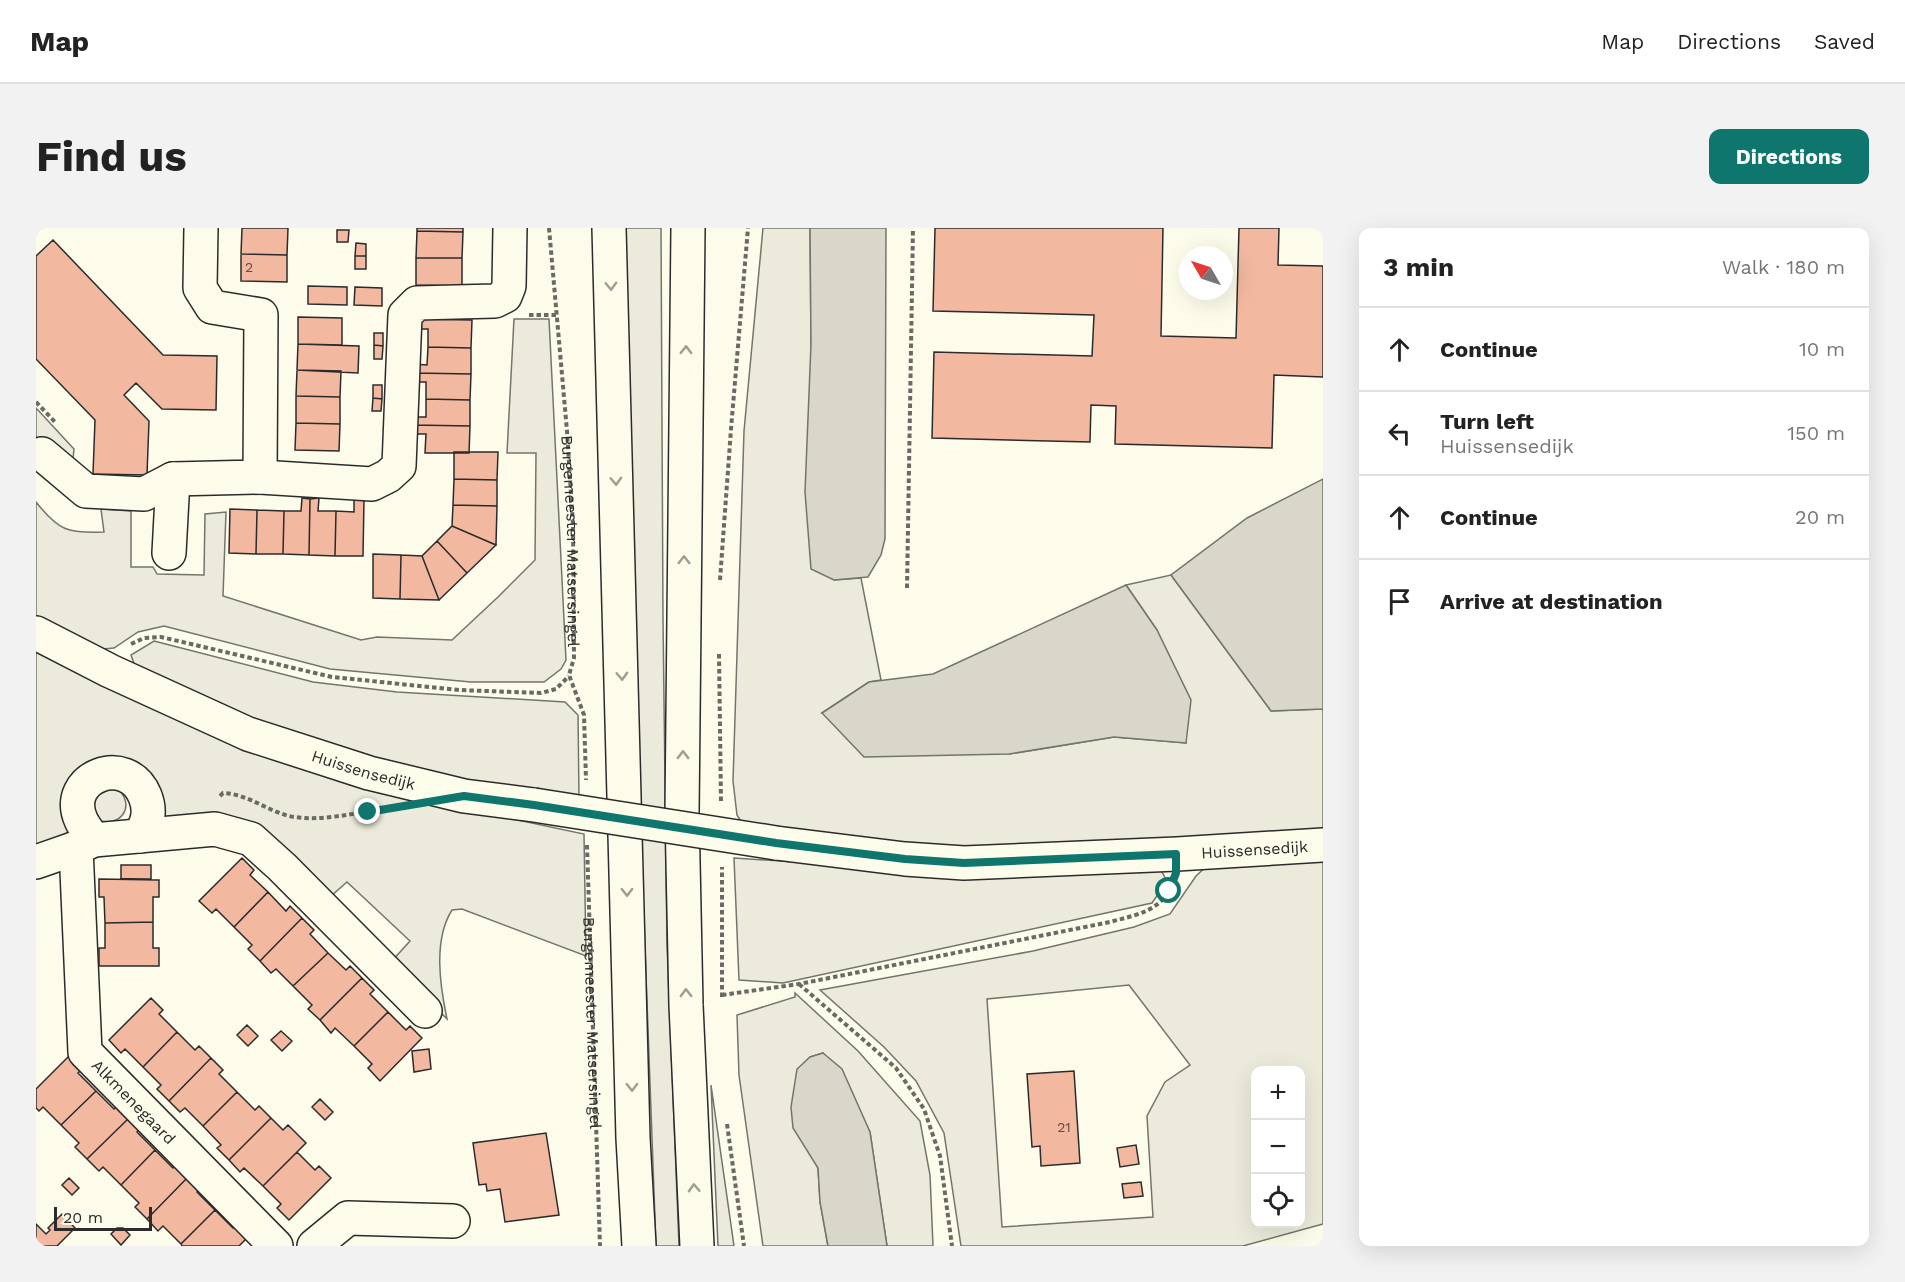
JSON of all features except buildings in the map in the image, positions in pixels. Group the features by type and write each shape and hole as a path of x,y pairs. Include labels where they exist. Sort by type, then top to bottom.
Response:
{"street":[{"path":"201,228 200,288 212,307 261,315 260,477"},
{"path":"42,454 86,491 144,494 173,479 260,477 372,484 388,476 399,466 405,315 417,303 495,301 505,296 509,286 510,228"},
{"path":"609,228 633,1138 639,1246"},
{"path":"688,228 682,814 686,1005 697,1246"},
{"path":"170,553 173,479"},
{"name":"Huissensedijk","path":"36,633 248,734 369,773 464,796 776,843 905,859 964,863 1323,845"},
{"name":"Alkmenegaard","path":"140,836 146,825 149,809 140,786 128,776 107,773 98,774 89,781 79,797 85,844 86,1052 276,1246"},
{"path":"36,862 85,844 140,836 215,829 251,839 425,1011"},
{"path":"314,1246 348,1218 453,1221"}],"path":[{"name":"Burgemeester Matsersingel","path":"549,228 573,525 574,658 569,675"},
{"path":"720,584 748,228"},
{"path":"907,588 913,228"},
{"path":"110,670 129,645 144,638 161,637 332,677 459,690 541,693 556,689 569,675 584,715 586,785"},
{"path":"720,652 721,812"},
{"path":"209,830 213,807 223,793 235,794 288,816 310,818 379,810"},
{"name":"Burgemeester Matsersingel","path":"587,844 600,1246"},
{"path":"722,994 799,984 1110,922 1154,909 1169,891 1176,873 1176,854"},
{"path":"722,859 722,1006"},
{"path":"799,984 896,1068 924,1109 940,1156 952,1246"},
{"path":"726,1119 744,1246"}],"shaded area":[{"path":"625,228 661,228 667,945 679,1246 656,1246 641,839"},
{"path":"763,228 810,228 811,344 834,580 861,578 881,680 869,682 822,713 1009,754 1114,737 1186,743 1157,630 1126,585 1171,575 1271,711 1323,709 1323,832 933,854 746,830 737,815 733,781 744,431"},
{"path":"810,228 886,228 885,539 881,555 868,577 834,580 811,569 805,492 811,344"},
{"path":"514,319 549,319 566,660 561,669 544,682 471,682 330,669 164,626 138,632 114,648 92,650 36,620 36,502 58,524 72,531 81,532 104,532 101,509 131,511 131,567 153,567 157,574 204,575 205,514 226,512 223,596 361,640 377,637 452,640 535,560 536,453 507,453"},
{"path":"36,408 74,449 72,469 36,449"},
{"path":"1323,479 1323,709 1271,711 1171,575 1247,518"},
{"path":"1126,585 1157,630 1191,700 1186,743 1114,737 1009,754 864,757 822,713 869,682 933,674"},
{"path":"154,641 313,682 397,692 565,702 578,715 579,798 522,793 319,751 138,675 131,655"},
{"path":"36,648 141,702 350,785 584,834 586,956 462,909 452,910 442,935 440,949 440,978 447,1019 391,962 410,941 347,882 331,896 292,862 154,820 115,760 61,844 36,852"},
{"path":"103,787 119,790 124,797 125,810 118,819 105,822 97,820 91,798"},
{"path":"1323,856 1323,1224 1243,1246 961,1246 944,1133 916,1081 884,1047 820,990 1033,951 1134,927 1170,914 1196,876 1211,862","holes":["1129,985 1190,1065 1165,1082 1147,1116 1153,1217 1002,1227 987,999"]},
{"path":"734,858 811,863 1158,865 1167,881 1152,903 783,983 739,980"},
{"path":"795,993 858,1051 920,1121 930,1175 933,1246 887,1246 870,1132 823,1053 810,1057 808,1150 818,1168 820,1202 828,1246 763,1246 739,1075 737,1015 795,997"},
{"path":"823,1053 842,1069 870,1132 887,1246 828,1246 820,1202 818,1168 793,1128 791,1107 797,1069 810,1057"},
{"path":"711,1085 734,1246 718,1246"}],"route":[{"path":"368,812 464,796 776,843 905,859 964,863 1176,854 1176,873 1169,891"}]}
